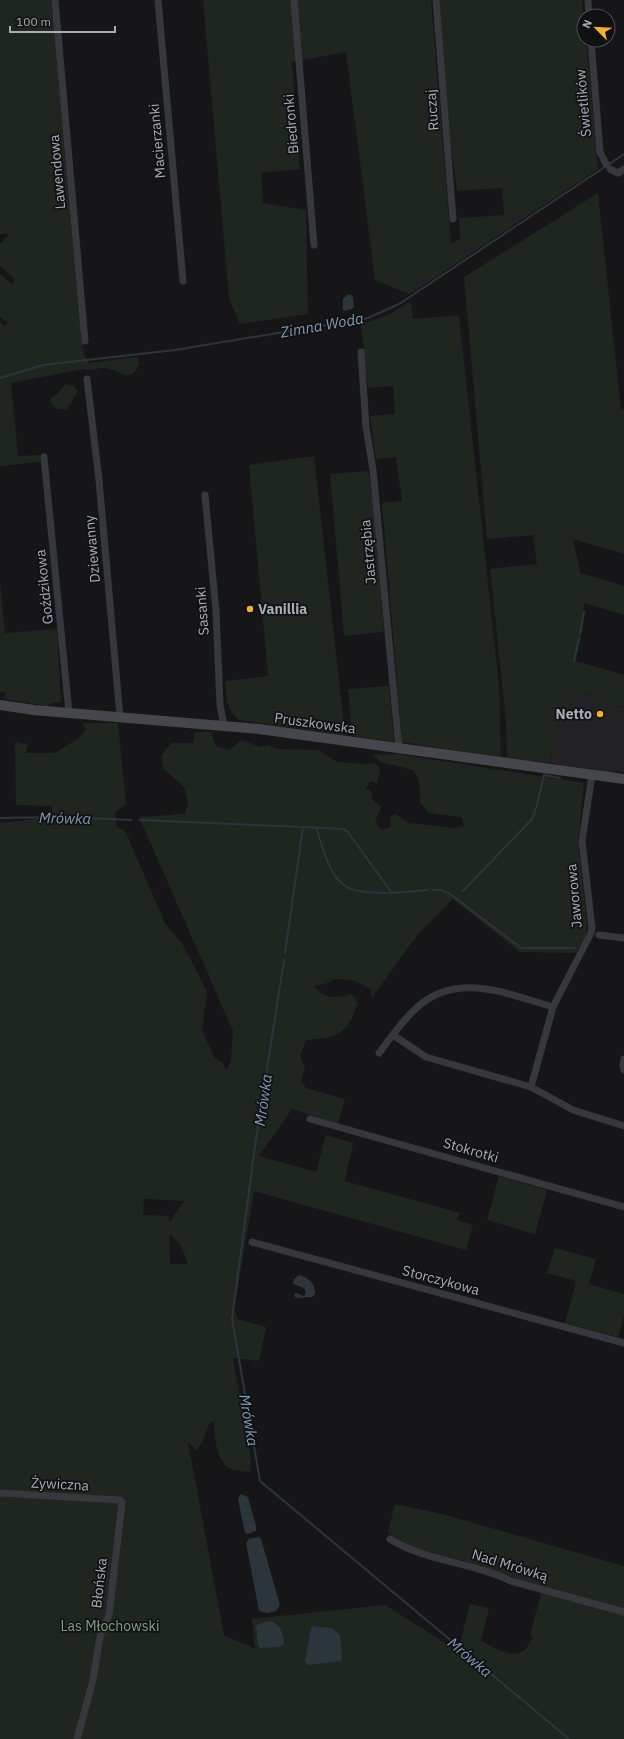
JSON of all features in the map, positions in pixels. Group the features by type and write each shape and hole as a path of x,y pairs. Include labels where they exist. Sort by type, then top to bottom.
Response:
{"street":[{"name":"Lawendowa","path":"55,0 85,341"},
{"name":"Macierzanki","path":"158,0 183,281"},
{"name":"Biedronki","path":"294,0 314,245"},
{"name":"Ruczaj","path":"436,0 453,219"},
{"name":"Świetlików","path":"592,48 600,152 608,166 618,173 624,169"},
{"name":"Jastrzębia","path":"360,352 366,427 375,492 399,749"},
{"name":"Dziewanny","path":"87,379 99,480 120,717"},
{"name":"Goździkowa","path":"44,458 69,713"},
{"name":"Sasanki","path":"205,495 216,611 220,705 224,726"},
{"name":"Pruszkowska","path":"0,705 69,713 224,726 624,779"},
{"name":"Jaworowa","path":"531,1087 553,1007 591,933 592,928 582,840 592,775"},
{"name":"Jaworowa","path":"599,935 624,938"},
{"path":"379,1053 421,1004 440,993 460,987 481,987 553,1007"},
{"path":"393,1035 426,1057 531,1087 573,1110 596,1119 624,1126"},
{"path":"624,1059 624,1070"},
{"name":"Stokrotki","path":"310,1119 624,1206"},
{"name":"Storczykowa","path":"252,1242 624,1343"},
{"name":"Żywiczna","path":"0,1494 120,1500"},
{"name":"Błońska","path":"77,1739 93,1680 100,1636 109,1615 122,1513 122,1503 120,1500"},
{"name":"Nad Mrówką","path":"390,1539 404,1548 497,1574 511,1581 624,1612"}],"shaded area":[{"path":"350,294 353,297 354,308 345,311 343,310 343,299"},
{"path":"580,691 593,695 592,700 624,708 624,772 615,771 614,773 549,763 560,721 565,722 571,700"},
{"path":"299,1275 305,1277 313,1284 315,1294 312,1297 295,1297 294,1294 296,1293 304,1296 306,1293 304,1288 293,1284 294,1279"},
{"path":"241,1494 248,1497 256,1526 256,1531 248,1534 245,1533 238,1499"},
{"path":"259,1537 261,1539 280,1605 276,1611 267,1613 259,1611 246,1543 249,1539"},
{"path":"269,1621 279,1626 281,1629 284,1644 279,1647 260,1648 258,1645 256,1626"},
{"path":"313,1626 332,1628 340,1635 342,1659 340,1661 309,1665 305,1662 311,1628"}],"green space":[{"path":"0,0 53,0 84,355 89,363 137,357 140,363 132,374 128,375 105,368 89,370 83,369 11,383 18,456 40,455 41,462 0,466 0,322 5,326 8,323 0,317 0,274 13,285 14,278 0,266 0,244 9,234 0,234"},
{"path":"203,0 431,0 451,244 460,239 459,218 504,215 502,188 457,191 450,139 439,0 582,0 582,8 576,8 576,48 587,48 598,169 410,294 375,280 346,52 292,62 300,169 261,173 263,203 306,210 308,314 240,324 229,298"},
{"path":"598,193 621,410 624,408 624,554 573,539 581,575 585,574 624,586 624,615 584,603 583,627 576,661 624,675 624,708 592,700 593,695 580,691 577,701 571,700 564,723 560,722 549,763 507,759 506,720 490,569 537,564 533,535 487,539 464,277"},
{"path":"411,301 413,319 459,315 499,685 501,758 402,742 382,503 402,501 396,457 376,459 370,416 395,414 393,386 368,388 361,324 388,315"},
{"path":"65,384 74,386 78,391 67,410 57,409 51,403 50,399 58,393"},
{"path":"314,456 345,735 239,720 229,707 226,693 225,681 268,676 249,465"},
{"path":"368,471 373,502 384,632 344,636 330,474"},
{"path":"0,581 5,633 57,629 61,702 52,703 47,706 4,699 6,692 0,692"},
{"path":"389,686 394,742 352,736 348,689"},
{"name":"Las Młochowski","path":"82,723 118,723 126,804 115,812 117,827 125,831 166,925 182,943 207,991 202,1030 214,1057 223,1063 226,1071 231,1061 233,1031 139,817 185,814 188,803 184,787 164,769 161,756 171,743 193,743 195,732 211,732 216,746 229,750 242,740 260,747 267,745 277,749 319,750 337,762 365,764 374,763 380,769 377,783 370,781 366,788 373,793 371,798 381,807 375,822 382,830 390,827 391,816 395,814 409,823 454,828 464,826 461,817 429,813 420,803 419,780 413,770 381,762 373,755 397,754 584,783 578,843 587,923 586,935 576,953 520,952 453,899 418,934 372,998 371,989 352,980 335,979 328,983 314,986 322,994 331,997 352,994 358,1003 350,1021 343,1030 328,1037 306,1040 300,1056 305,1067 301,1081 306,1088 345,1099 338,1124 292,1109 259,1156 316,1172 326,1135 353,1143 345,1181 460,1213 457,1220 473,1225 466,1250 254,1191 234,1309 238,1319 266,1327 259,1361 233,1358 251,1460 250,1472 231,1469 224,1464 218,1453 214,1421 209,1424 197,1451 188,1442 224,1635 255,1649 252,1619 385,1605 458,1651 470,1604 489,1608 481,1641 503,1652 514,1654 525,1650 533,1636 530,1635 542,1591 624,1614 624,1739 0,1739 0,823 52,817 52,806 16,805 15,742 28,744 26,753 55,753 80,737 86,729","holes":["144,1199 184,1201 169,1223 169,1216 143,1215","169,1234 180,1244 188,1264 170,1264"]},
{"path":"499,1176 547,1190 535,1234 487,1220"},
{"path":"555,1248 596,1259 589,1284 624,1294 624,1315 618,1337 565,1323 576,1281 547,1273"},
{"path":"395,1504 446,1515 624,1566 624,1610 543,1588 479,1565 405,1546 388,1532"}],"waterway":[{"name":"Zimna Woda","path":"0,378 43,365 175,350 368,318 399,304 624,154"},
{"path":"580,633 584,612"},
{"path":"574,661 579,638"},
{"path":"463,891 532,819 544,775 560,778"},
{"name":"Mrówka","path":"0,818 59,817 131,820"},
{"name":"Mrówka","path":"140,820 303,827 285,953"},
{"path":"303,827 343,829 347,831 392,893 428,890"},
{"path":"316,828 333,873 346,886 354,890 392,893"},
{"path":"433,890 441,890 450,894 521,948 575,948"},
{"name":"Mrówka","path":"284,960 255,1146 232,1319 260,1481 569,1739"}],"place":[{"name":"Vanillia","path":"250,609"},
{"name":"Netto","path":"600,714"}]}
